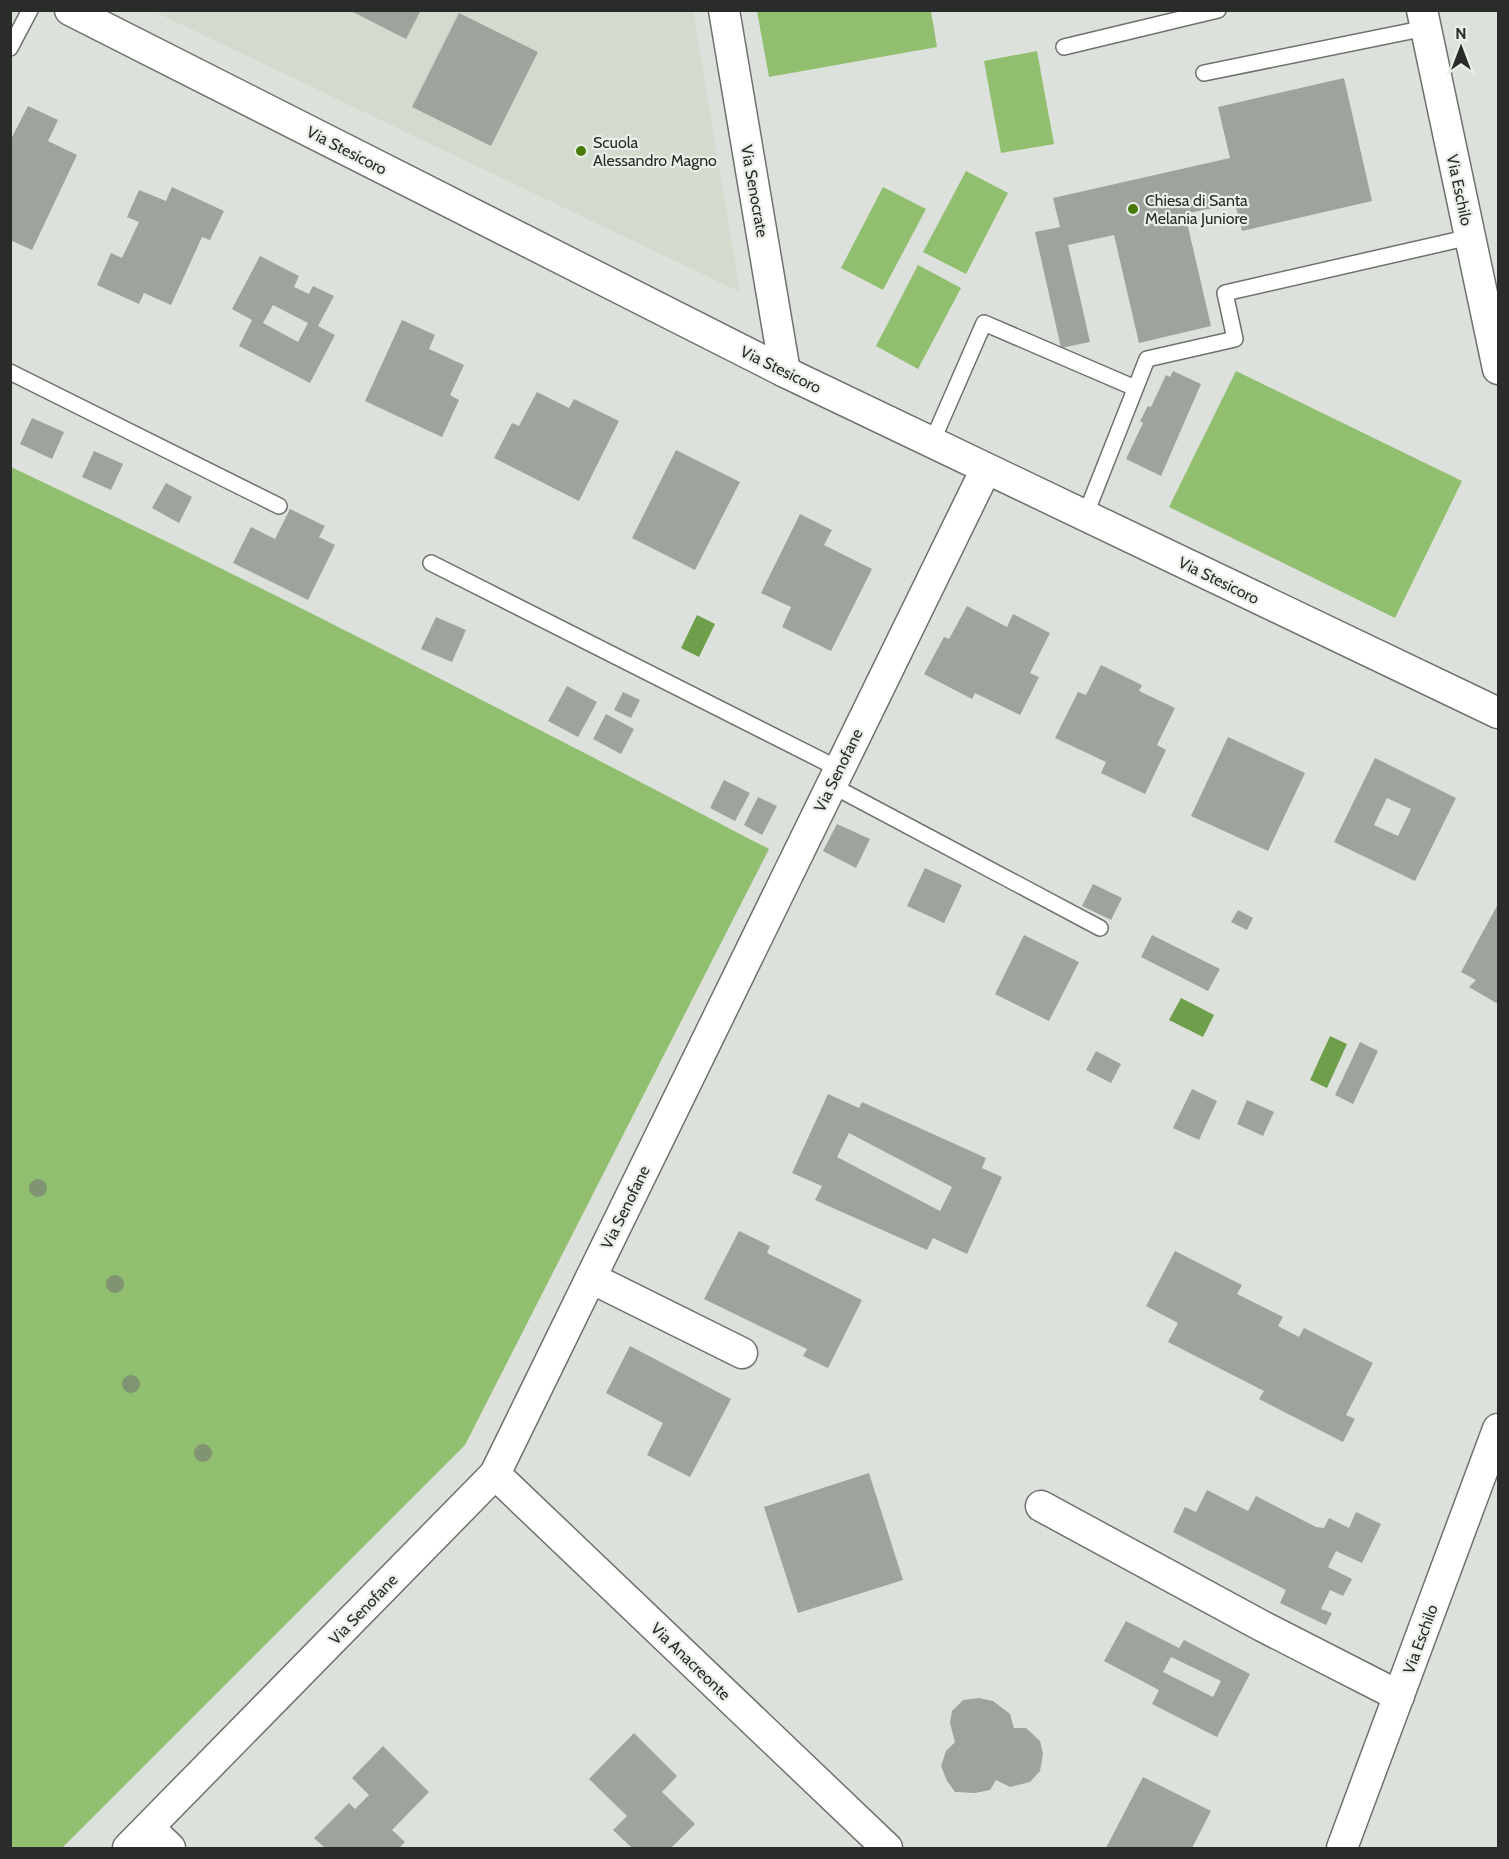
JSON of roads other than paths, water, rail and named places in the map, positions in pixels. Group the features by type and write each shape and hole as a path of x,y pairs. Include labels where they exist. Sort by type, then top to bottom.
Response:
{"street":[{"name":"Via Stesicoro","path":"70,10 785,372 1498,713"},
{"name":"Via Senocrate","path":"724,10 785,372"},
{"name":"Via Eschilo","path":"1424,19 1498,369"},
{"name":"Via Senofane","path":"128,1848 495,1474 986,469"},
{"path":"591,1278 742,1353"},
{"name":"Via Eschilo","path":"1342,1848 1498,1429"},
{"name":"Via Anacreonte","path":"495,1474 887,1848"},
{"path":"1041,1506 1262,1626 1399,1695"},
{"path":"149,1828 170,1848"}],"lane":[{"path":"10,48 30,10"},
{"path":"1064,47 1218,10"},
{"path":"1204,73 1424,19"},
{"path":"1085,516 1147,359 1235,339 1225,293 1470,237"},
{"path":"932,442 984,323 1135,388"},
{"path":"10,372 279,506"},
{"path":"431,563 835,777 1100,928"}],"place":[{"name":"Scuola Alessandro Magno","path":"581,151"},
{"name":"Chiesa di Santa Melania Juniore","path":"1133,209"}]}
